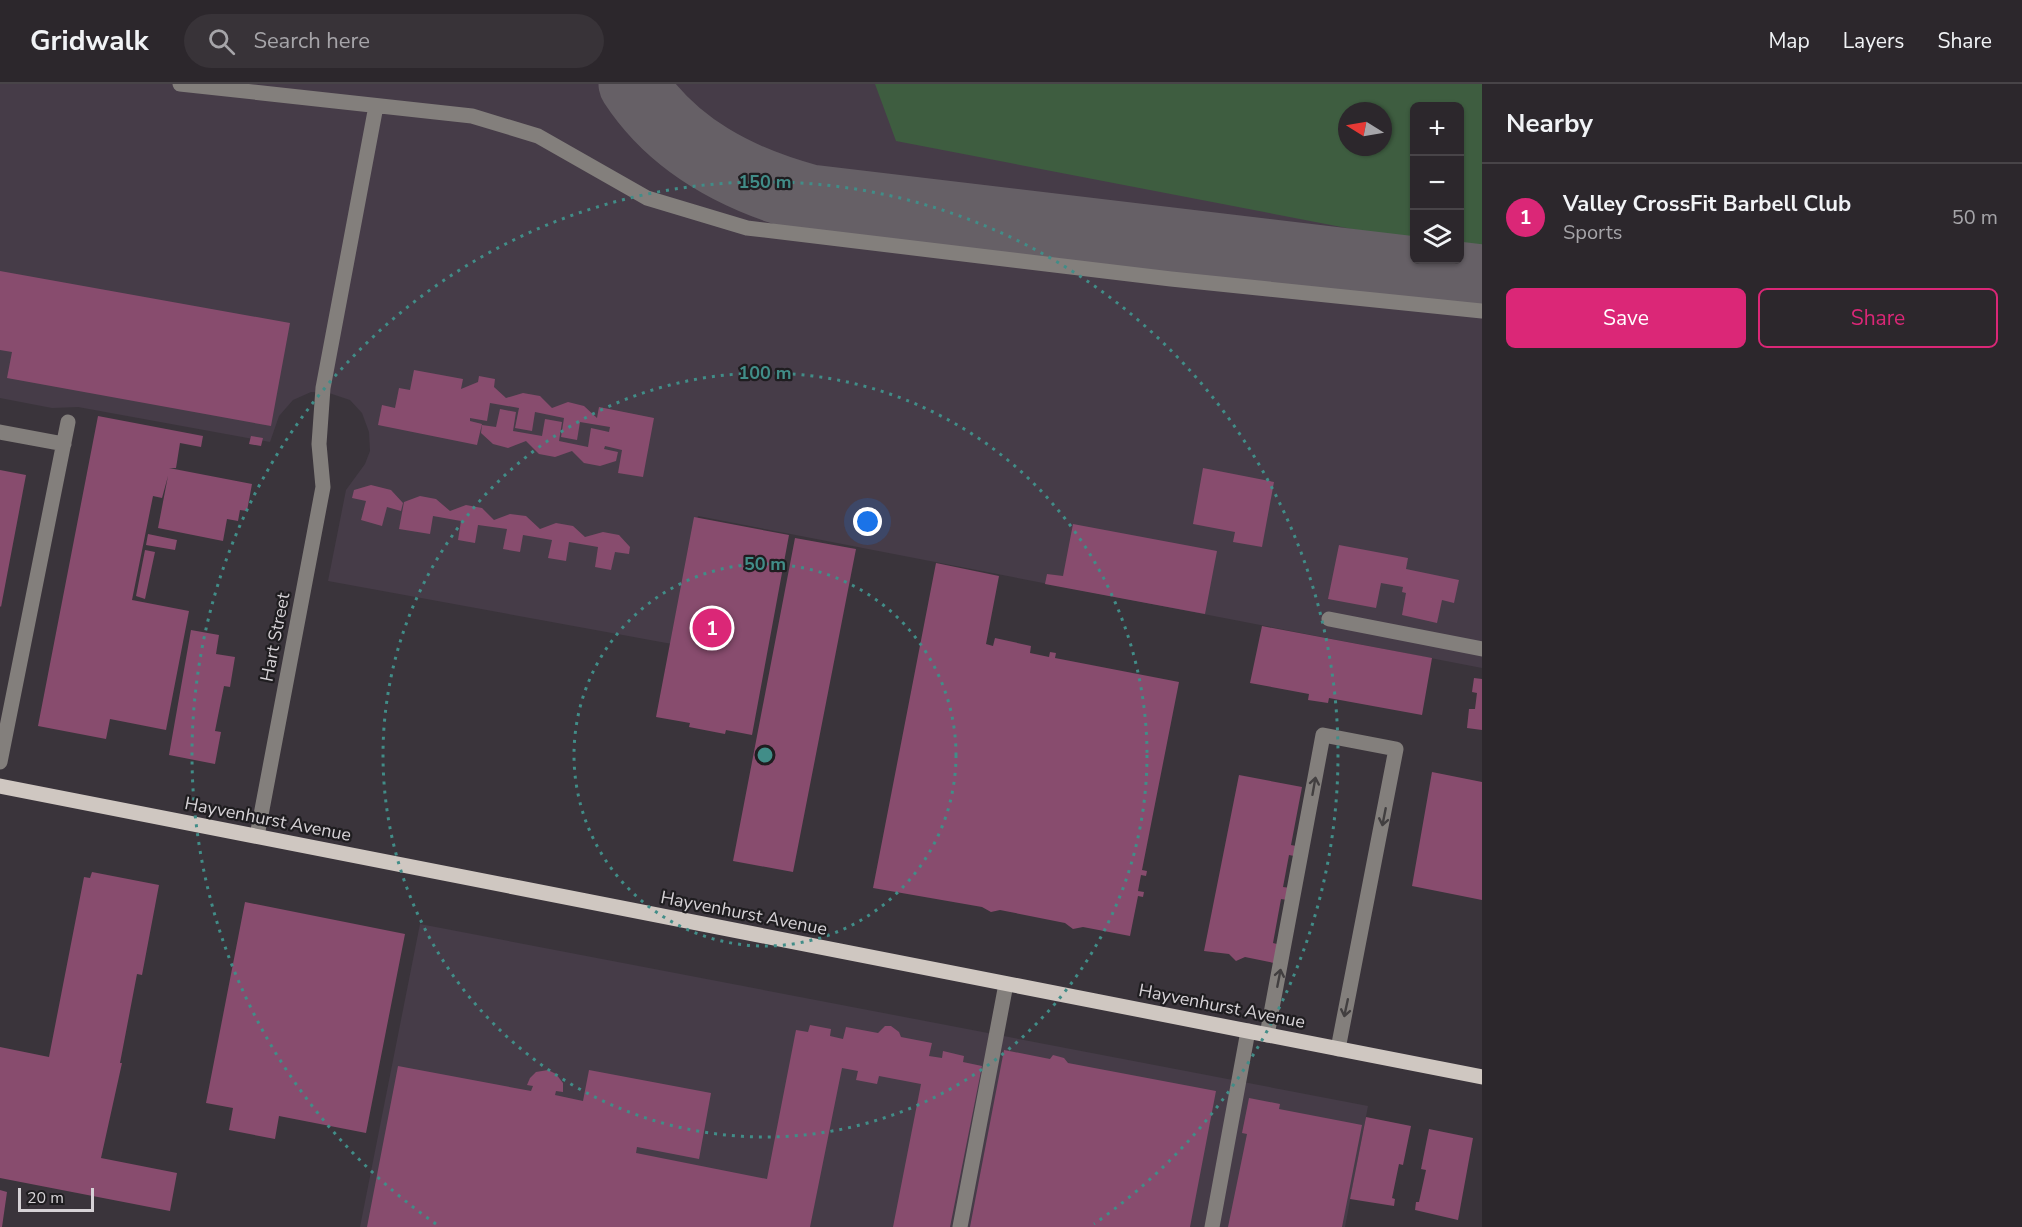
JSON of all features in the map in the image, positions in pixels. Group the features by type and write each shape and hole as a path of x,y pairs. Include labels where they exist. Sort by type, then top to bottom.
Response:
{"main road":[{"name":"Hayvenhurst Avenue","path":"0,786 1482,1077"}],"street":[{"path":"180,84 472,116 538,136 647,198 747,228 1171,279 1482,311"},
{"name":"Hart Street","path":"257,836 323,487 319,444 323,388 376,106"},
{"path":"0,762 5,716 68,422"},
{"path":"0,432 64,444"},
{"path":"1329,619 1482,649"},
{"path":"1267,1035 1323,735 1396,749 1338,1048"},
{"path":"960,1227 1006,984"},
{"path":"1212,1227 1248,1031"}],"shaded area":[{"path":"0,84 1482,84 1482,668 698,516 672,644 328,581 346,490 365,464 370,451 369,432 362,413 350,400 329,393 311,392 293,400 279,416 270,442 78,407 52,408 0,398"},
{"path":"420,924 1368,1106 1345,1227 360,1227"}],"green space":[{"path":"875,84 1482,84 1482,254 1464,250 1464,102 1410,102 1410,240 896,141"}],"building":[{"path":"0,271 290,323 271,426 7,378 12,352 0,350"},
{"path":"414,370 463,379 461,389 478,382 479,376 495,379 494,387 506,398 523,393 540,396 552,408 568,402 584,406 597,418 599,407 654,418 643,477 618,473 622,450 605,446 604,449 618,452 616,461 600,466 584,463 572,451 555,457 539,454 526,441 508,448 493,444 481,433 482,425 496,427 500,409 516,412 513,431 542,436 545,419 562,422 559,441 588,447 591,428 609,432 610,427 580,422 577,440 561,437 564,418 535,412 532,431 515,428 519,408 490,403 487,421 470,418 470,421 482,424 477,445 378,425 382,405 395,408 399,388 410,390"},
{"path":"98,416 203,436 201,447 180,443 176,468 169,468 252,484 247,511 240,510 238,521 227,519 223,541 158,528 168,476 162,498 153,496 132,600 189,611 166,730 110,719 106,739 38,726"},
{"path":"251,436 263,438 261,446 249,444"},
{"path":"1203,468 1274,482 1262,547 1233,542 1235,532 1193,524"},
{"path":"0,470 26,475 1,607 0,606"},
{"path":"371,485 391,490 403,503 401,511 387,507 382,526 361,520 366,501 352,498 354,490"},
{"path":"420,496 436,499 450,511 466,505 482,508 494,520 510,514 526,516 540,529 556,523 573,526 585,537 603,532 619,535 630,547 629,554 615,552 611,570 595,567 598,547 569,542 566,561 548,558 552,540 523,535 520,552 503,549 507,529 478,525 475,543 458,540 461,521 433,516 430,534 399,529 404,502"},
{"path":"694,517 789,535 752,735 726,730 725,734 689,727 690,723 656,717"},
{"path":"1073,524 1217,551 1205,614 1045,584 1047,574 1063,576"},
{"path":"148,534 177,540 175,550 146,545"},
{"path":"795,538 856,549 793,872 733,861"},
{"path":"1339,545 1408,558 1406,569 1459,580 1454,603 1442,600 1437,623 1402,615 1406,593 1402,592 1403,587 1381,583 1376,608 1328,599"},
{"path":"145,550 155,552 145,599 136,596"},
{"path":"936,563 999,576 986,644 993,646 995,638 1031,646 1030,653 1049,657 1050,652 1056,653 1055,658 1179,682 1142,870 1147,871 1146,876 1141,875 1138,891 1144,892 1143,897 1138,896 1130,936 1083,927 1073,929 1065,923 1000,910 991,912 982,907 873,888"},
{"path":"1262,626 1432,658 1422,715 1329,698 1328,703 1308,700 1309,694 1250,683"},
{"path":"191,630 219,635 216,654 235,657 230,687 224,686 215,731 221,732 215,764 169,755"},
{"path":"1474,678 1482,679 1482,730 1467,728 1469,709 1475,709 1477,693 1472,692"},
{"path":"1432,772 1482,782 1482,900 1412,886"},
{"path":"1239,775 1302,787 1291,845 1296,846 1294,856 1289,855 1283,887 1291,888 1288,900 1281,899 1273,943 1277,944 1274,963 1245,957 1236,961 1229,954 1204,951"},
{"path":"92,872 159,885 142,975 137,974 120,1063 122,1063 101,1158 177,1173 170,1211 0,1178 0,1047 49,1057 84,877 90,878"},
{"path":"245,902 405,934 366,1133 279,1116 275,1139 229,1130 233,1108 206,1103"},
{"path":"810,1025 831,1029 830,1036 843,1039 846,1027 878,1033 885,1026 891,1026 899,1032 901,1037 932,1043 929,1056 942,1058 943,1051 964,1056 963,1062 982,1066 950,1227 893,1227 921,1084 879,1076 877,1084 856,1080 858,1071 842,1068 810,1227 367,1227 398,1066 531,1091 533,1086 527,1085 530,1078 536,1072 548,1070 556,1074 563,1083 563,1092 556,1091 555,1095 583,1101 589,1070 711,1093 699,1159 637,1147 636,1153 767,1179 796,1030 808,1032"},
{"path":"1004,1050 1050,1059 1053,1055 1064,1058 1068,1063 1216,1091 1190,1227 970,1227"},
{"path":"1249,1098 1280,1104 1279,1109 1362,1125 1342,1227 1228,1227 1247,1134 1242,1133"},
{"path":"1366,1117 1411,1126 1403,1165 1399,1164 1392,1198 1395,1199 1394,1206 1350,1199"},
{"path":"1429,1129 1473,1138 1458,1220 1415,1210 1426,1170 1421,1169"},
{"path":"0,1190 7,1192 2,1227 0,1227"}],"taxiway":[{"path":"633,84 668,126 710,158 758,182 810,199 1482,279"}],"place":[{"name":"Valley CrossFit Barbell Club","path":"712,628"}]}
